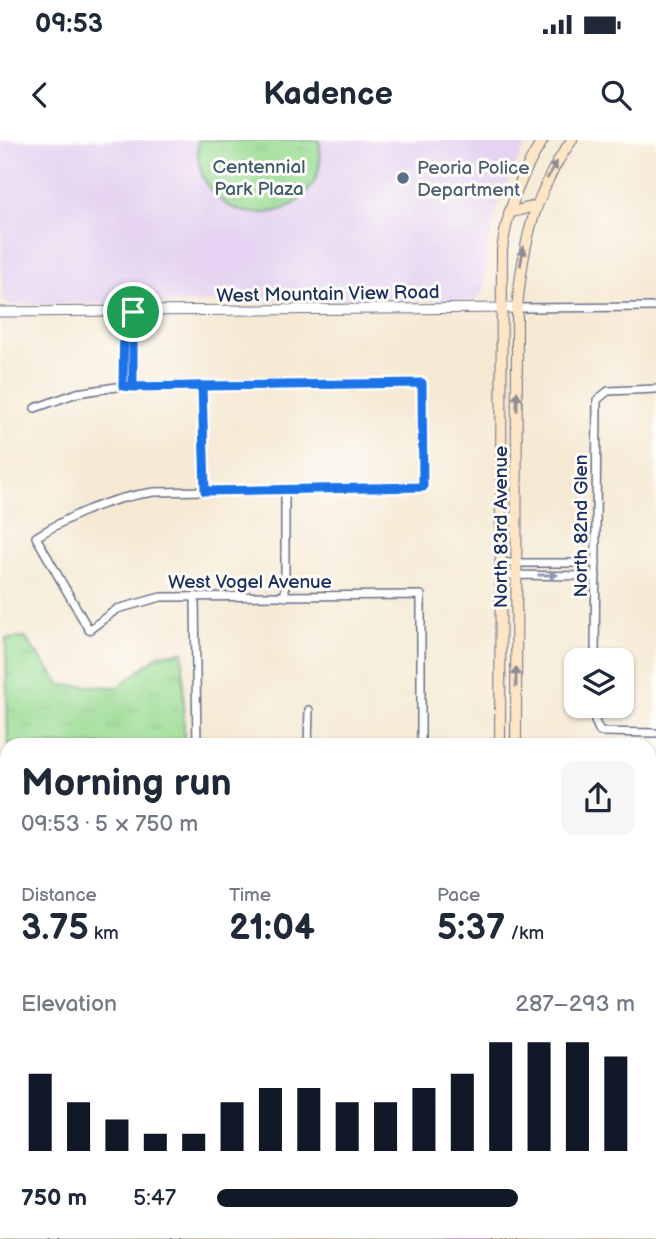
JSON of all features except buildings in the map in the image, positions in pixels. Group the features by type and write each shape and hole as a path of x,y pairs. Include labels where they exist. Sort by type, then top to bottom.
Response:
{"main road":[{"name":"North 83rd Avenue","path":"500,738 502,250 509,213 520,181 543,140"},
{"name":"North 83rd Avenue","path":"516,738 517,308 523,251 535,206 572,140"},
{"path":"509,213 535,206"}],"street":[{"name":"West Mountain View Road","path":"0,312 656,307"},
{"path":"123,386 128,312"},
{"path":"128,312 133,387"},
{"path":"35,408 77,393 123,386 422,383 423,487 205,491 202,386"},
{"name":"North 82nd Glen","path":"595,648 597,400 600,394 608,391 656,389"},
{"path":"285,489 285,597"},
{"name":"West Vogel Avenue","path":"205,491 127,495 90,507 36,537 89,630 117,609 161,597 421,595 421,738"},
{"path":"500,563 596,563"},
{"path":"500,575 596,576"},
{"path":"195,596 197,738"},
{"path":"309,710 309,738"},
{"path":"596,718 597,727 605,735 656,733"}],"shaded area":[{"path":"2,140 529,140 512,171 497,209 487,250 484,291 475,300 338,302 287,298 255,302 10,305 2,298"},
{"path":"401,1238 488,1238 488,1239"}],"green space":[{"name":"Centennial Park Plaza","path":"198,140 319,140 318,171 306,193 286,208 262,213 237,210 216,196 202,173"},
{"path":"25,638 61,685 118,687 159,655 183,652 184,738 8,738 6,639"}],"place":[{"name":"Peoria Police Department","path":"403,178"}],"route":[{"path":"133,312 124,312 123,386 133,387 202,386 205,491 423,487 422,383 309,385 202,386 133,387 133,312"}]}
